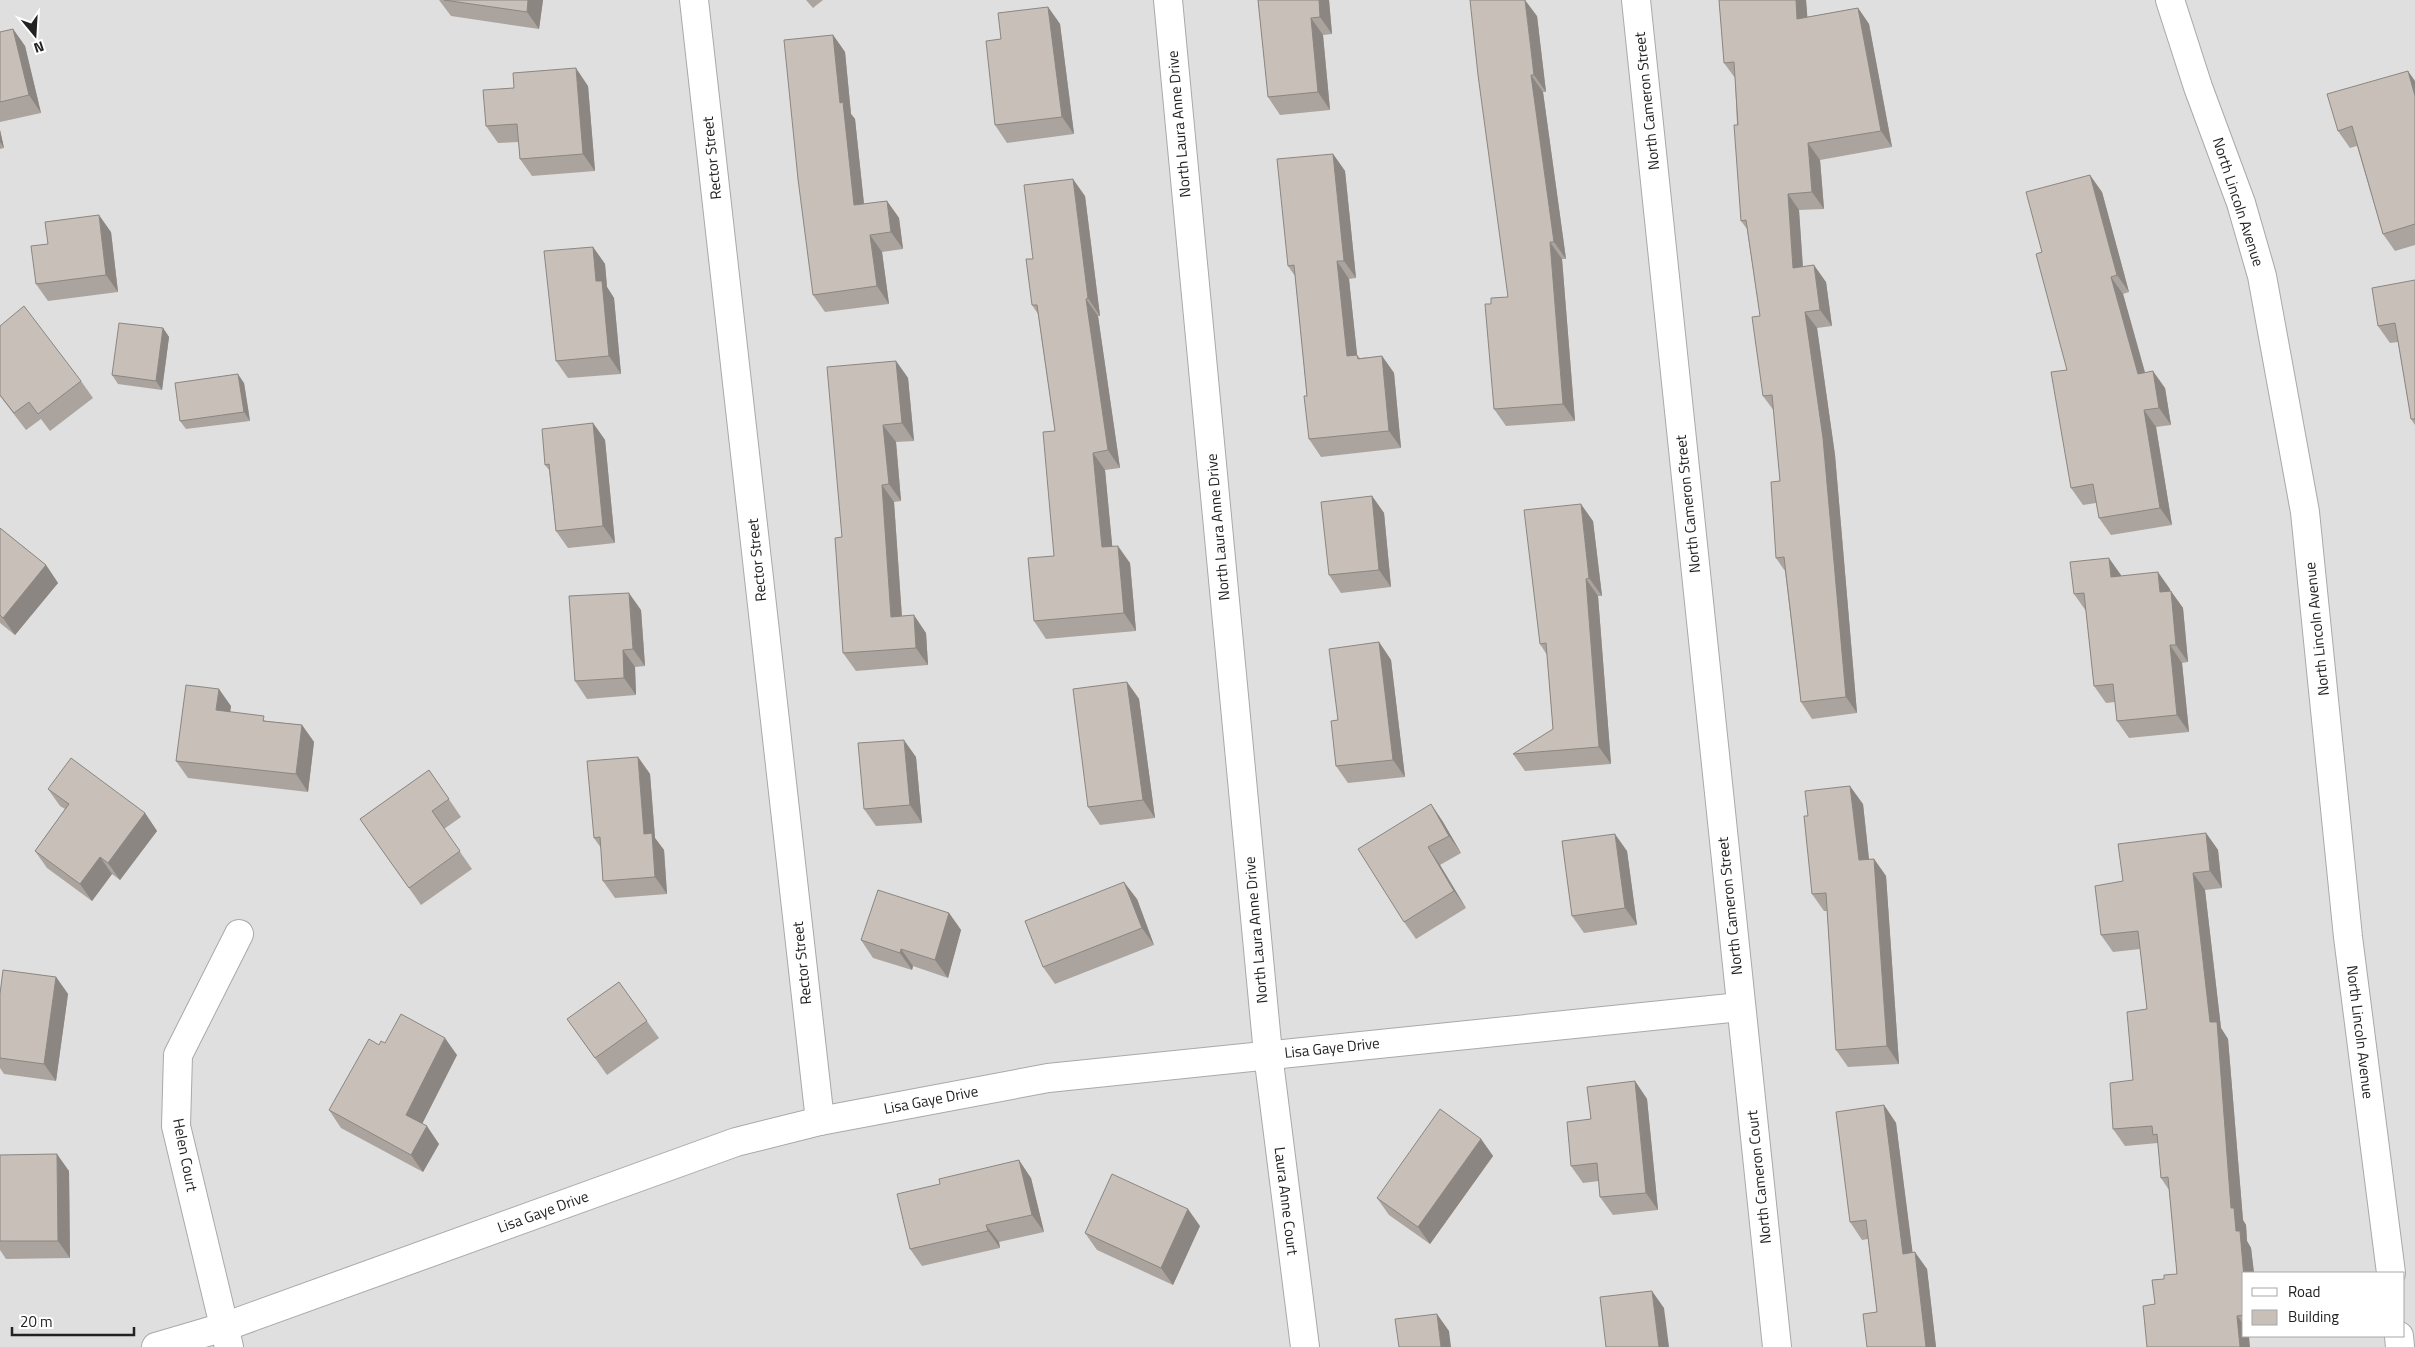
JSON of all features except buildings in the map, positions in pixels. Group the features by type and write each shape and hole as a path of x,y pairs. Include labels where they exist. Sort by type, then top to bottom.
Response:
{"street":[{"name":"Rector Street","path":"694,0 820,1121"},
{"name":"North Laura Anne Drive","path":"1168,0 1268,1054"},
{"name":"North Cameron Street","path":"1636,0 1740,1007"},
{"name":"North Lincoln Avenue","path":"2170,0 2198,87 2241,203 2262,276 2305,512 2348,937 2391,1272"},
{"name":"Helen Court","path":"226,1337 176,1126 178,1055 239,934"},
{"name":"Lisa Gaye Drive","path":"156,1347 226,1337 736,1142 820,1121 1048,1078 1740,1007"},
{"name":"North Cameron Court","path":"1740,1007 1777,1347"},
{"name":"Laura Anne Court","path":"1268,1054 1305,1347"}],"shaded area":[{"path":"0,0 2415,0 2415,1347 0,1347"}]}
